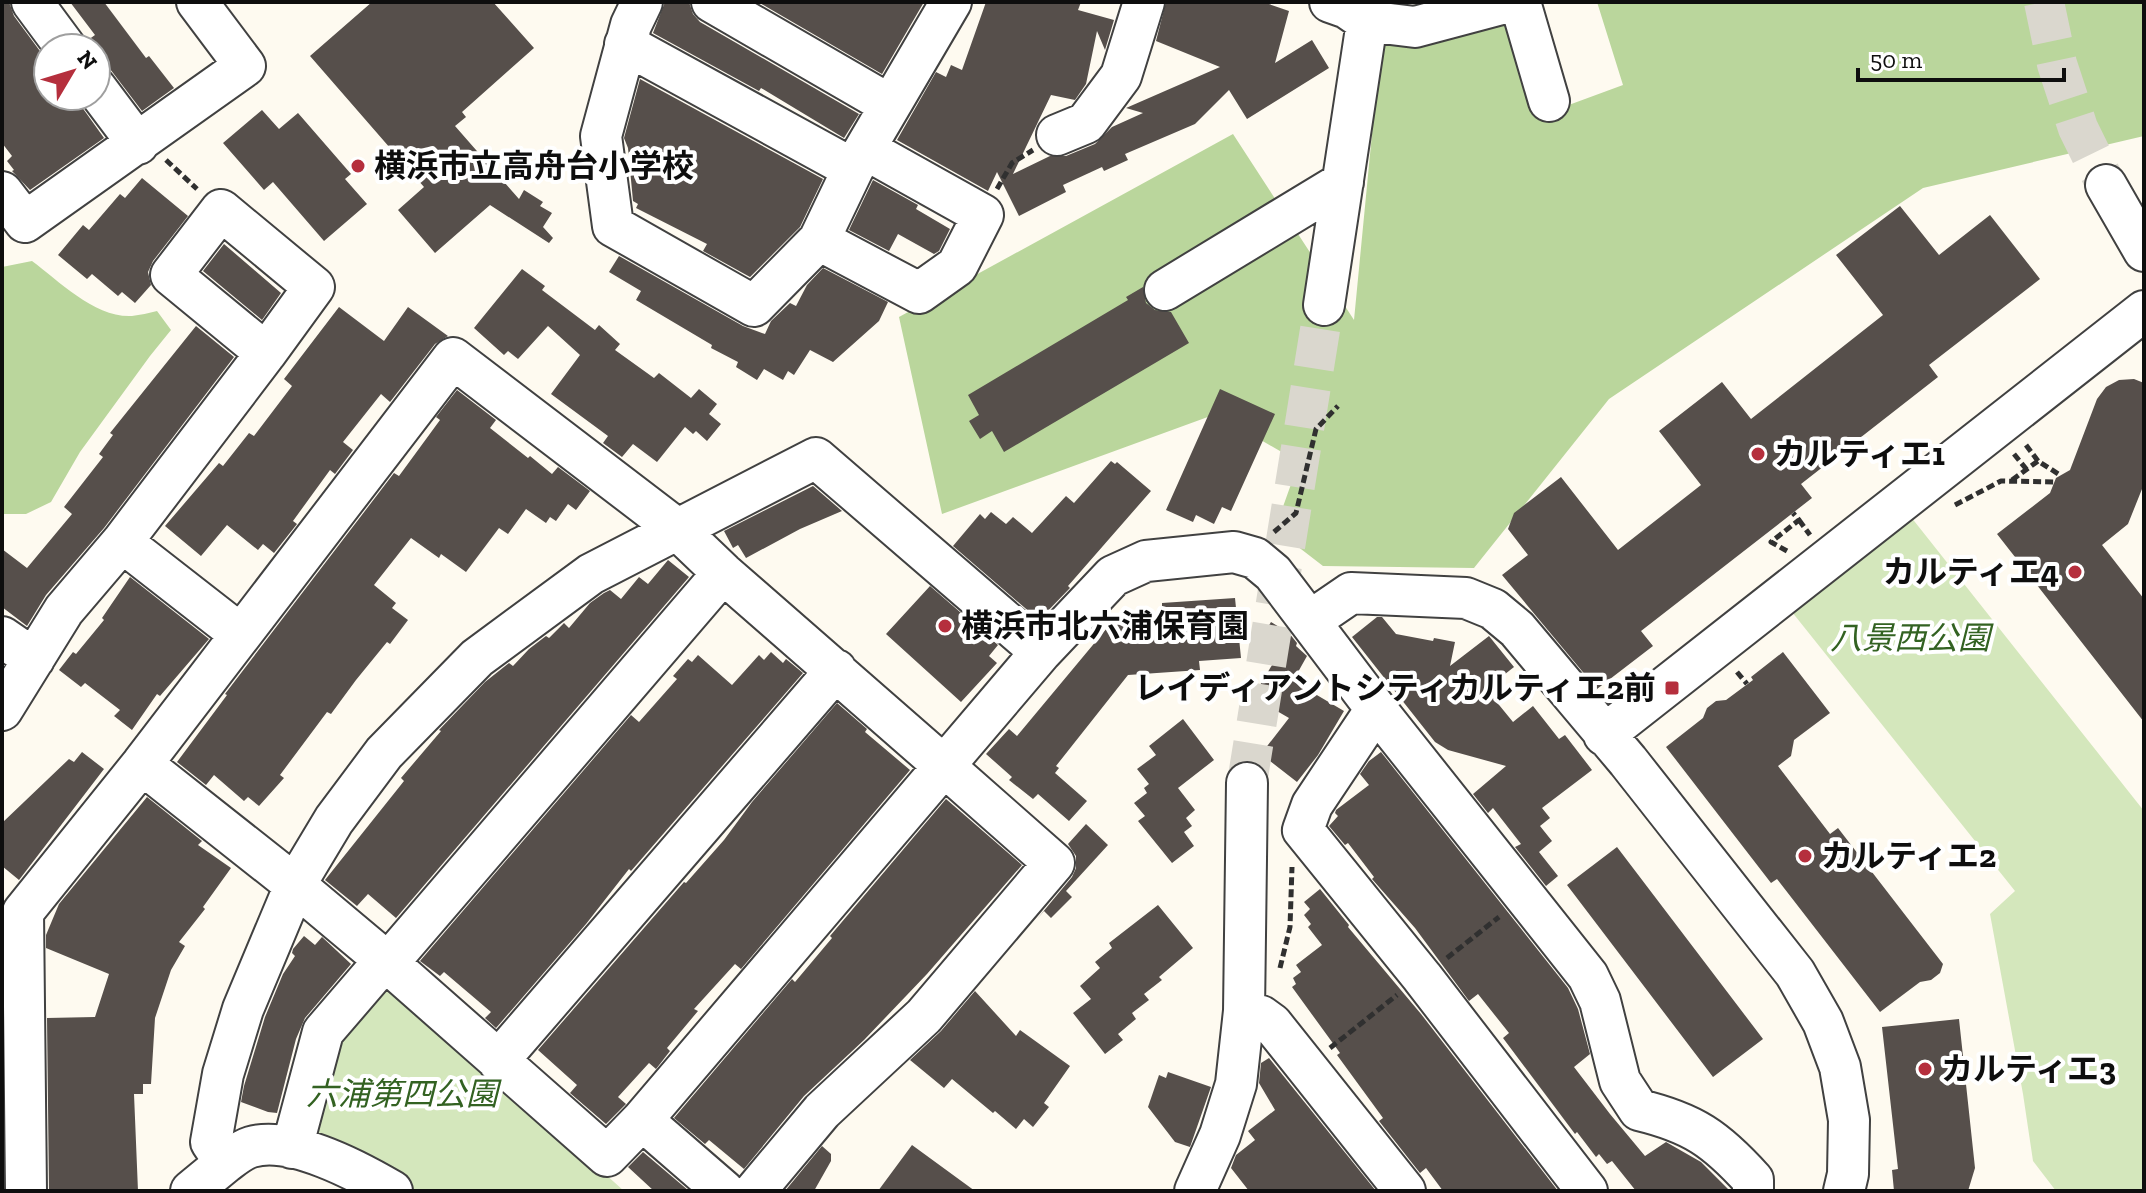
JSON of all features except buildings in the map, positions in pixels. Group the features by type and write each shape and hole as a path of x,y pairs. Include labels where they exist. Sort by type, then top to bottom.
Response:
{"street":[{"path":"32,2 54,32"},
{"path":"2,192 25,222 150,151 245,66 197,2"},
{"path":"642,2 625,44 601,136 613,226 754,306 819,240 859,159 951,2"},
{"path":"712,2 890,105"},
{"path":"1057,135 1086,123 1121,76 1144,2"},
{"path":"1330,2 1415,27 1509,2"},
{"path":"1520,2 1549,101"},
{"path":"1324,305 1368,11"},
{"path":"625,44 859,159 983,215 957,266 919,293 819,240"},
{"path":"112,107 150,151"},
{"path":"1165,290 1343,182"},
{"path":"2106,185 2144,251"},
{"path":"2,710 18,648 64,610 122,542 266,353 314,287 221,210 171,275 266,353"},
{"path":"1604,735 2144,311"},
{"path":"26,1191 23,912 142,764 453,358 677,529 723,573 1054,863 924,1016 822,1111 755,1191"},
{"path":"225,1163 211,1142 223,1074 243,1009 295,885 334,820 384,753 477,658 591,574 816,458 1041,652"},
{"path":"122,542 240,634"},
{"path":"142,764 388,963 607,1156 642,1120 1041,652 1113,576 1146,561 1234,552 1255,558 1273,573 1376,709 1588,976 1600,1001 1620,1081 1639,1110 1699,1131 1727,1150 1753,1180 1753,1191"},
{"path":"292,1148 323,1032 372,975 388,963 723,573"},
{"path":"1310,621 1351,593 1466,598 1493,609 1517,629 1628,761 1795,973 1823,1022 1840,1067 1849,1120 1848,1174 1844,1191"},
{"path":"498,1061 836,670"},
{"path":"1376,709 1312,805 1303,830 1432,989 1587,1191"},
{"path":"1210,1182 1236,1084 1244,1011 1247,783"},
{"path":"1244,1011 1261,1016 1272,1024 1405,1191"},
{"path":"642,1120 724,1191"},
{"path":"191,1191 225,1163 254,1146 272,1145 292,1148 355,1170 392,1191"}],"path":[{"path":"983,215 1012,163 1057,135"},
{"path":"150,151 221,210"},
{"path":"1255,558 1267,538 1296,513 1316,429 1338,406"},
{"path":"2034,454 2038,461 2060,475"},
{"path":"2012,481 2038,461"},
{"path":"2022,463 2027,470"},
{"path":"1947,509 2001,481 2055,482"},
{"path":"1793,513 1799,520 1771,542 1789,552 1796,561"},
{"path":"1279,970 1290,927 1292,855"},
{"path":"1439,964 1501,915"},
{"path":"1328,1050 1401,993"}],"green space":[{"path":"1509,2 1547,113 1623,85 1597,2 2144,2 2144,136 1923,188 1609,399 1474,568 1323,566 1275,529 1299,462 1216,414 942,514 899,317 1233,134 1354,320 1381,41"},
{"path":"32,261 91,305 118,315 132,316 157,311 171,330 80,452 51,502 26,514 2,514 2,267"},
{"name":"八景西公園","path":"1911,517 2144,811 2144,1191 2056,1191 2033,1161 1990,914 2015,891 1792,612"},
{"name":"六浦第四公園","path":"391,981 624,1191 411,1191 314,1135 336,1042"}],"tunnel":[{"path":"2044,2 2057,64 2078,128 2106,185"},
{"path":"1247,783 1324,305"}],"place":[{"name":"横浜市立高舟台小学校","path":"358,166"},
{"name":"カルティエ1","path":"1758,454"},
{"name":"カルティエ4","path":"2075,572"},
{"name":"横浜市北六浦保育園","path":"945,626"},
{"name":"レイディアントシティカルティエ2前","path":"1672,688"},
{"name":"カルティエ2","path":"1805,856"},
{"name":"カルティエ3","path":"1925,1069"}]}
